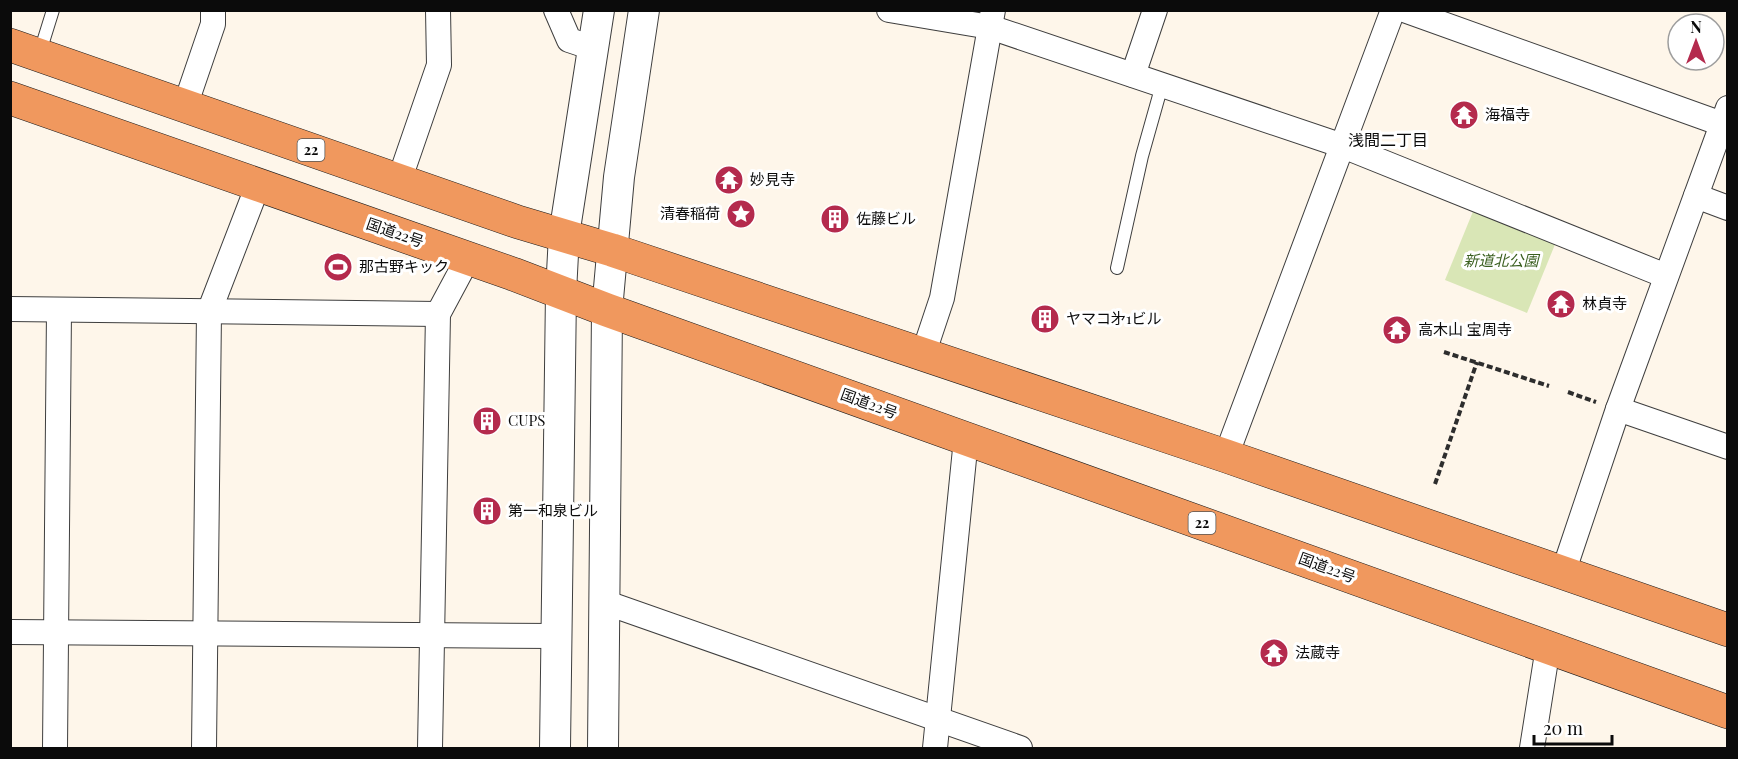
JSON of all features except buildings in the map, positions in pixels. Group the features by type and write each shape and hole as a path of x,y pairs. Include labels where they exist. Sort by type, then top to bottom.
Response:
{"highway":[{"name":"22","path":"25,50 518,222 612,250 1226,456 1728,630"},
{"name":"国道22号","path":"10,98 468,258 607,310 1728,712"}],"street":[{"path":"185,106 213,24 213,10"},
{"path":"399,181 440,65 438,10"},
{"path":"556,10 569,40 593,48"},
{"path":"555,748 561,292 564,236 599,10"},
{"path":"603,748 607,310 619,177 644,10"},
{"path":"889,10 992,19 1133,75 1342,146 1666,276"},
{"path":"1133,75 1155,10"},
{"path":"1226,456 1393,10"},
{"path":"1404,10 1725,116 1618,409 1563,573"},
{"path":"923,355 942,298 992,19"},
{"path":"204,748 209,312 258,185"},
{"path":"1696,196 1728,208"},
{"path":"430,748 438,314 468,258"},
{"path":"10,309 438,314"},
{"path":"56,748 59,310"},
{"path":"1618,409 1728,447"},
{"path":"935,748 966,439"},
{"path":"604,602 1020,748"},
{"path":"10,632 556,636"},
{"path":"1532,748 1548,647"}],"lane":[{"path":"25,50 53,10"},
{"path":"1116,268 1142,156 1162,85"}],"path":[{"path":"1444,352 1549,386"},
{"path":"1435,484 1477,362"}],"green space":[{"name":"新道北公園","path":"1474,209 1556,242 1527,313 1445,280"}],"place":[{"name":"海福寺","path":"1464,115"},
{"name":"妙見寺","path":"729,180"},
{"name":"清春稲荷","path":"741,214"},
{"name":"佐藤ビル","path":"835,219"},
{"name":"那古野キック","path":"338,267"},
{"name":"林貞寺","path":"1561,304"},
{"name":"ヤマコ㐧1ビル","path":"1045,319"},
{"name":"高木山 宝周寺","path":"1397,330"},
{"name":"CUPS","path":"487,421"},
{"name":"第一和泉ビル","path":"487,511"},
{"name":"法蔵寺","path":"1274,653"}],"district":[{"name":"浅間二丁目","path":"1388,140"}]}
